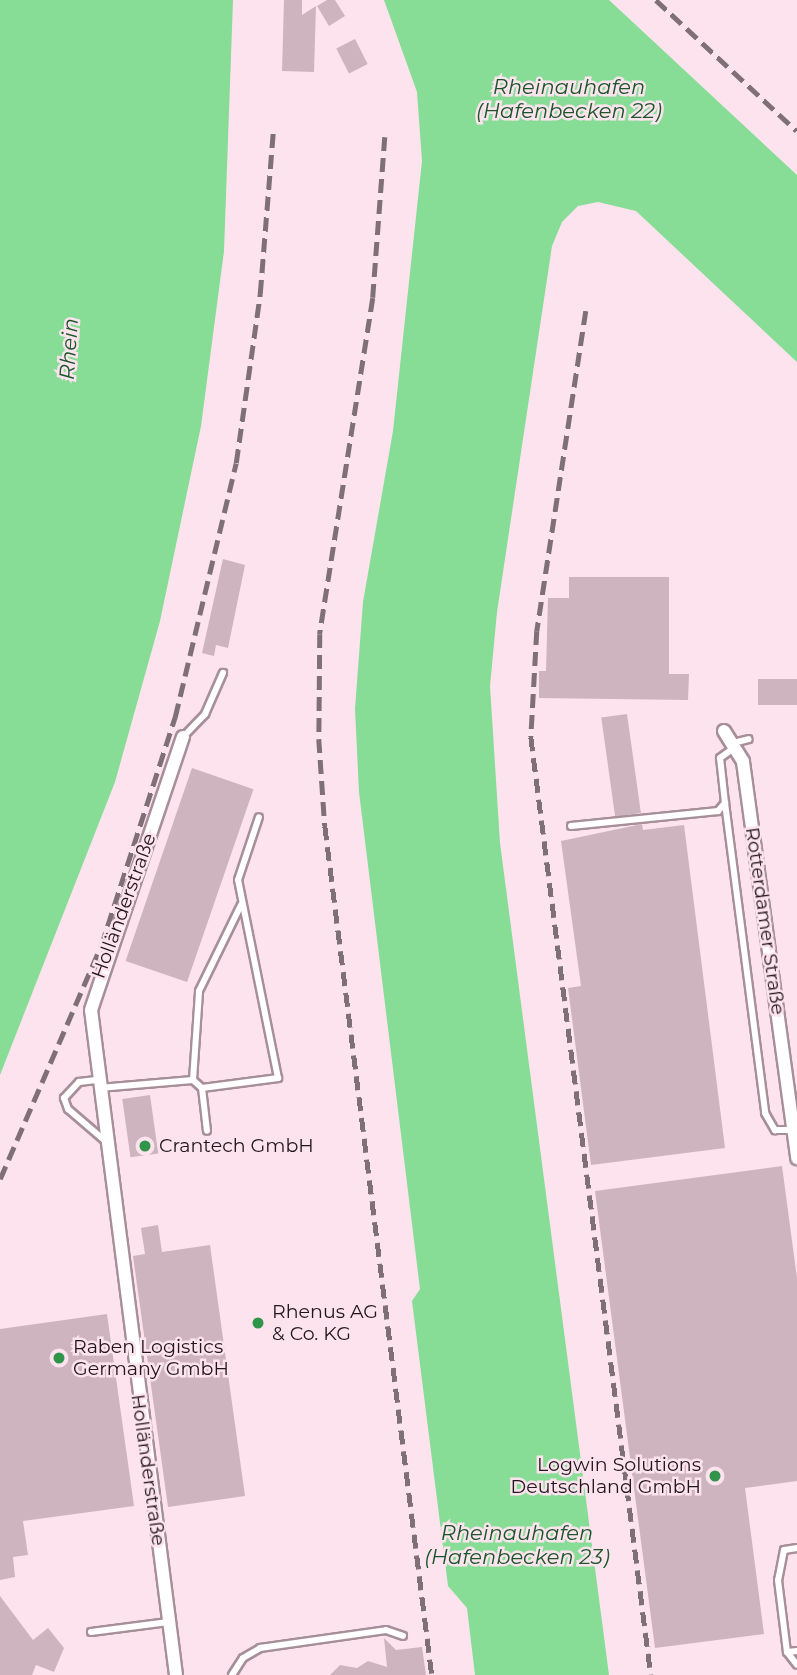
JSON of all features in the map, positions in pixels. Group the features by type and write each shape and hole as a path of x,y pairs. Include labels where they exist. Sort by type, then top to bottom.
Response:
{"street":[{"name":"Rotterdamer Straße","path":"724,731 743,762 797,1158"},
{"name":"Holländerstraße","path":"176,1675 97,1084 92,994 183,737"}],"lane":[{"path":"183,737 205,714 223,673"},
{"path":"750,739 732,746 720,758 725,803 765,1114 775,1130 794,1129"},
{"path":"571,826 705,813 725,803"},
{"path":"202,1088 278,1078 238,880 259,817"},
{"path":"193,1080 199,991 241,905"},
{"path":"104,1140 68,1109 64,1098 79,1082 97,1084 193,1080 202,1088 208,1131"},
{"path":"797,1548 784,1550 778,1580 787,1652 797,1665"},
{"path":"91,1632 169,1622"},
{"path":"232,1675 243,1658 260,1648 386,1630 403,1636"},
{"path":"787,1652 797,1651"}],"water":[{"name":"Rhein","path":"0,0 233,0 224,251 201,426 160,621 115,782 0,1075"},
{"name":"Rheinauhafen (Hafenbecken 23)","path":"384,0 609,0 797,175 797,362 636,211 598,202 578,206 562,222 552,246 497,612 490,686 500,843 609,1675 475,1675 467,1608 448,1586 412,1301 420,1289 359,792 355,709 363,602 393,431 422,161 417,92"}],"building":[{"path":"284,0 302,0 302,15 316,6 314,72 282,71"},
{"path":"327,0 335,0 345,16 329,26 317,6"},
{"path":"355,39 368,64 349,73 336,49"},
{"path":"223,559 245,565 228,648 216,645 214,656 202,653"},
{"path":"569,577 669,577 669,674 689,674 688,700 539,698 539,671 546,671 548,598 569,598"},
{"path":"758,679 797,679 797,705 758,705"},
{"path":"627,714 641,813 615,817 601,718"},
{"path":"192,768 253,789 187,982 126,961"},
{"path":"642,824 643,830 684,825 725,1148 591,1165 568,988 581,986 561,841"},
{"path":"150,1095 158,1153 130,1157 122,1099"},
{"name":"Logwin Solutions Deutschland GmbH","path":"782,1166 797,1278 797,1481 745,1488 764,1634 655,1648 595,1191"},
{"path":"158,1225 162,1252 210,1245 245,1496 168,1507 133,1256 145,1254 141,1228"},
{"path":"107,1314 134,1506 23,1521 28,1555 13,1557 15,1577 0,1580 0,1329"},
{"path":"0,1596 33,1640 48,1628 64,1648 54,1672 36,1665 32,1675 0,1675"},
{"path":"384,1638 396,1650 422,1647 426,1675 330,1675 340,1665 357,1668 368,1661 387,1667"}],"railway":[{"path":"656,0 797,131"},
{"path":"0,1179 101,946 175,717 236,463 260,294 273,133"},
{"path":"385,137 373,298 320,634 319,739 325,826 432,1675"},
{"path":"586,311 537,631 531,737 651,1675"}],"place":[{"name":"Crantech GmbH","path":"145,1146"},
{"name":"Rhenus AG & Co. KG","path":"258,1323"},
{"name":"Raben Logistics Germany GmbH","path":"59,1358"},
{"name":"Logwin Solutions Deutschland GmbH","path":"715,1476"}],"water label":[{"name":"Rheinauhafen (Hafenbecken 22)","path":"569,99"}]}
